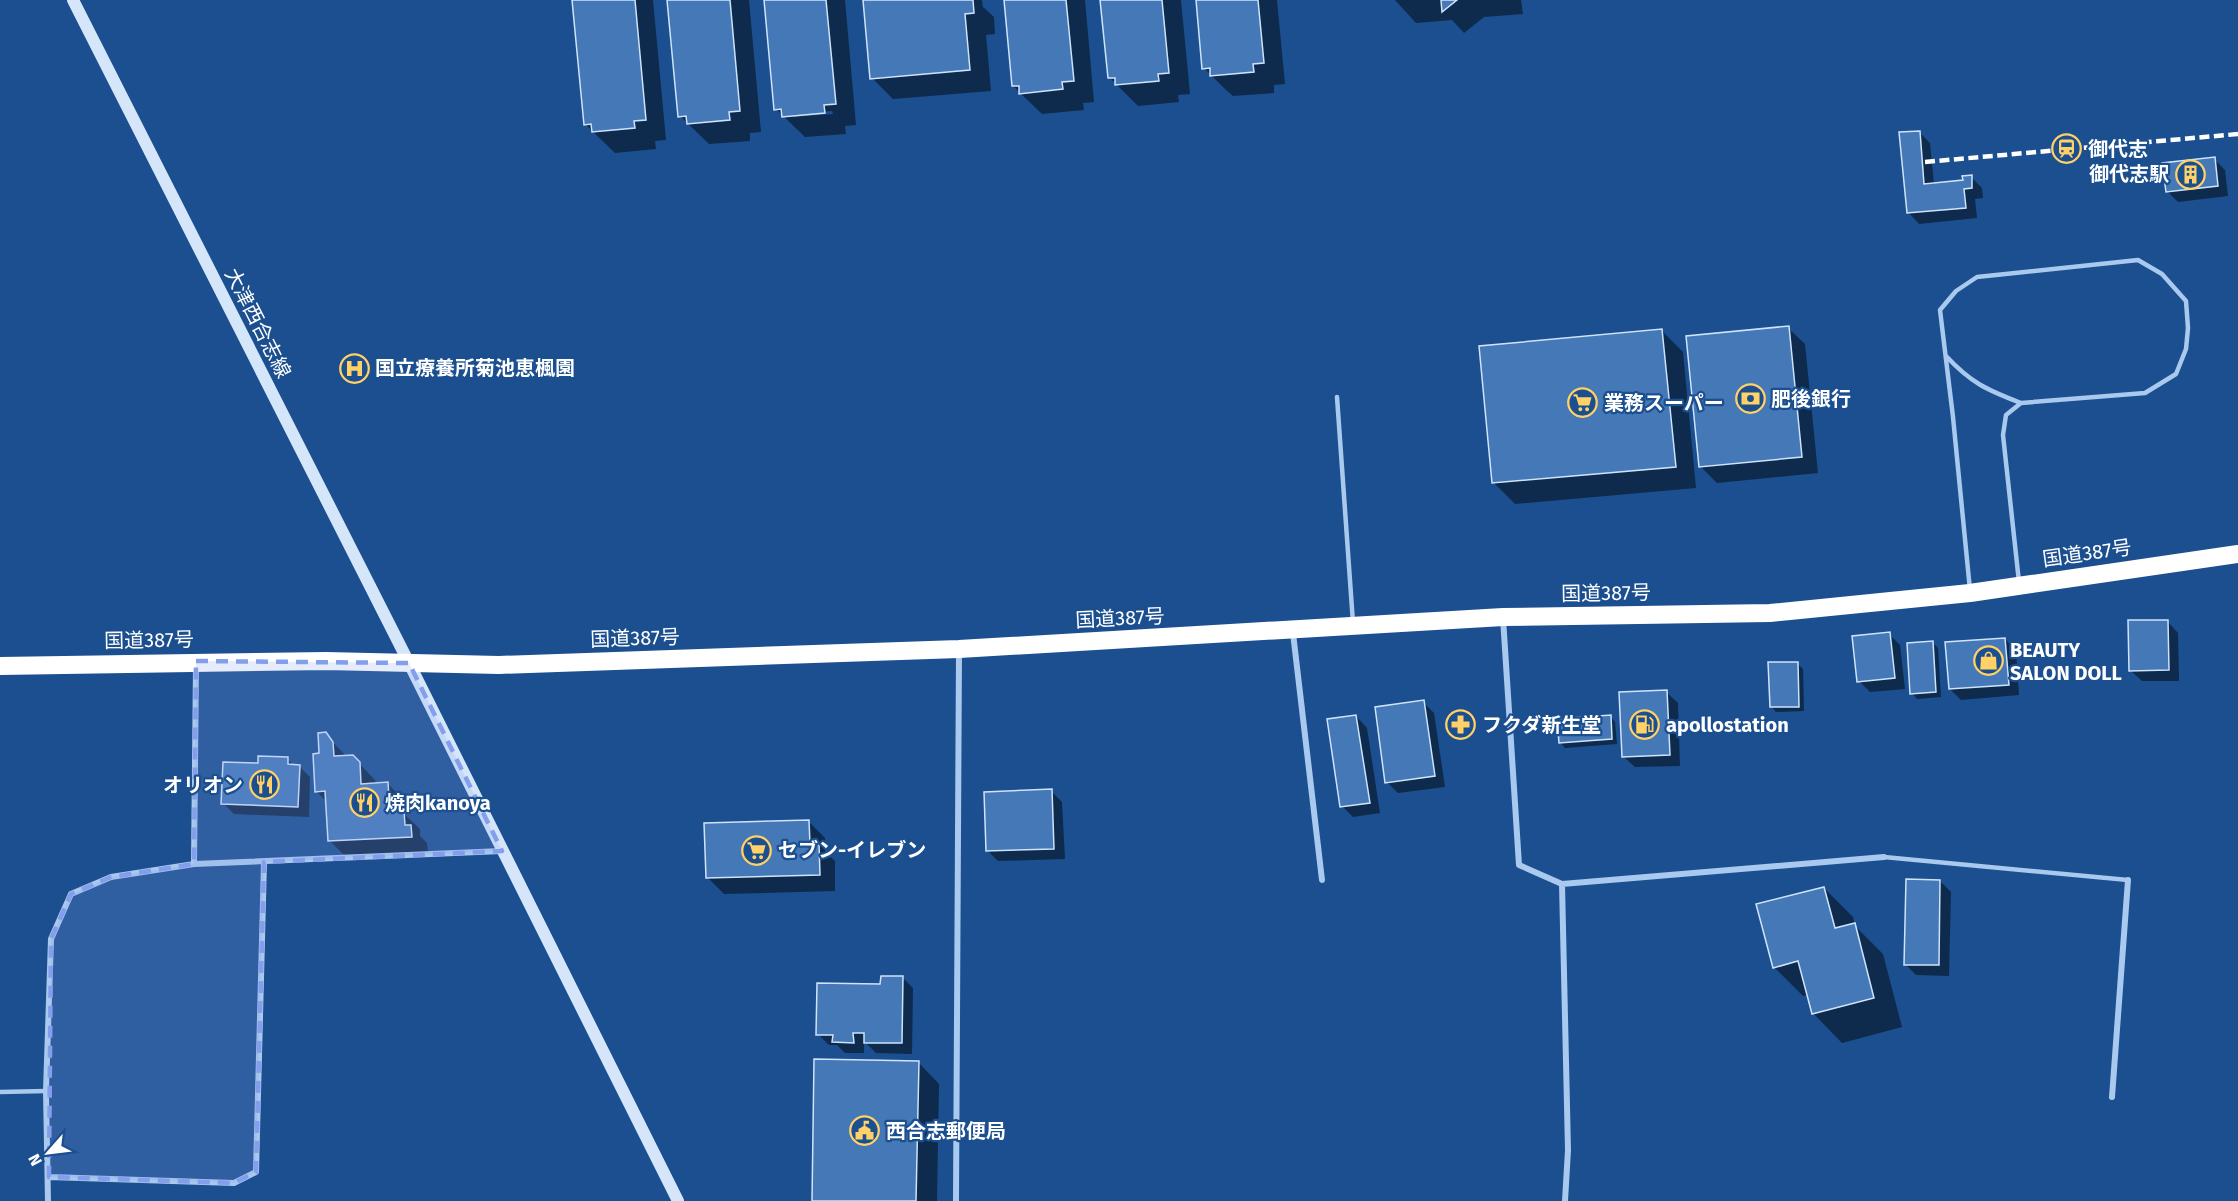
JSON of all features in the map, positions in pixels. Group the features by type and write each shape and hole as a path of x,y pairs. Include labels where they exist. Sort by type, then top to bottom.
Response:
{"highway":[{"name":"国道387号","path":"0,666 196,662 499,665 959,649 1503,617 1770,613 1970,592 2238,554"}],"main road":[{"name":"大津西合志線","path":"73,0 409,663 678,1201"}],"street":[{"path":"1503,617 1519,865 1562,884 1884,857"},
{"path":"1292,629 1322,880"},
{"path":"956,1201 959,649"},
{"path":"194,864 196,662"},
{"path":"48,1201 46,1091 51,939 71,894 111,877 194,864 502,851"},
{"path":"49,1177 234,1183 256,1172 264,862"},
{"path":"2112,1097 2128,880"},
{"path":"1562,884 1568,1150 1565,1201"}],"lane":[{"path":"1945,355 1963,375 1985,389 2021,403 2145,393 2176,374 2187,349 2186,301 2162,274 2138,260 1977,277 1956,291 1940,310 1970,592"},
{"path":"1337,397 1353,626"},
{"path":"2020,585 2003,435 2006,415 2021,403"},
{"path":"1884,857 2128,880"},
{"path":"0,1092 46,1091"}],"highlighted area":[{"path":"196,661 409,663 502,851 264,862 256,1172 234,1183 49,1177 51,939 71,894 111,877 194,864"}],"building":[{"path":"572,0 635,0 646,120 634,121 635,128 592,132 591,124 584,125"},
{"path":"667,0 730,0 740,111 729,112 730,120 687,124 686,116 678,117"},
{"path":"764,0 826,0 836,104 824,105 825,113 782,117 781,109 774,110"},
{"path":"863,0 973,0 974,13 965,14 970,70 870,79"},
{"path":"1004,0 1066,0 1074,81 1062,82 1063,89 1019,94 1019,86 1012,86"},
{"path":"1100,0 1162,0 1169,73 1158,74 1159,81 1115,85 1115,78 1108,78"},
{"path":"1196,0 1258,0 1264,63 1253,64 1254,72 1210,76 1210,68 1202,69"},
{"path":"1441,0 1457,0 1442,12"},
{"path":"1920,131 1924,184 1963,180 1962,176 1972,175 1972,188 1964,189 1966,208 1907,213 1899,132"},
{"name":"御代志駅","path":"2215,157 2218,186 2166,192 2162,163"},
{"path":"1789,326 1802,457 1699,467 1686,336"},
{"path":"1662,329 1676,467 1492,483 1479,346"},
{"path":"2128,620 2168,620 2169,670 2129,671"},
{"path":"1890,632 1895,678 1857,682 1852,636"},
{"path":"2005,638 2009,685 1949,689 1945,642"},
{"path":"1933,641 1936,692 1910,694 1907,643"},
{"path":"1768,662 1798,662 1799,707 1770,707"},
{"path":"1667,690 1670,755 1622,757 1619,692"},
{"path":"1424,700 1435,776 1385,783 1375,707"},
{"path":"1356,715 1370,803 1340,807 1327,719"},
{"path":"1611,715 1612,739 1559,743 1557,719"},
{"path":"326,732 333,742 334,756 353,755 360,762 361,784 388,782 390,812 404,811 405,825 411,825 412,837 328,841 325,791 315,792 313,754 319,753 318,733"},
{"path":"258,756 288,757 288,764 300,765 298,807 221,804 223,762 258,763"},
{"path":"1052,789 1054,849 986,851 984,792"},
{"path":"809,820 810,844 819,843 820,875 706,878 704,823"},
{"path":"1906,879 1940,880 1939,965 1904,965"},
{"path":"1824,887 1835,928 1855,923 1874,998 1812,1014 1798,961 1773,968 1756,904"},
{"path":"881,976 903,976 902,1043 864,1043 864,1033 853,1033 854,1043 832,1042 833,1035 816,1035 817,983 880,984"},
{"name":"西合志郵便局","path":"814,1059 919,1061 916,1201 812,1201"}],"railway":[{"path":"1925,162 2238,134"}],"place":[{"name":"御代志","path":"2067,149"},
{"name":"御代志駅","path":"2190,174"},
{"name":"国立療養所菊池恵楓園","path":"354,368"},
{"name":"肥後銀行","path":"1750,399"},
{"name":"業務スーパー","path":"1583,403"},
{"name":"BEAUTY SALON DOLL","path":"1989,661"},
{"name":"フクダ新生堂","path":"1461,725"},
{"name":"apollostation","path":"1645,725"},
{"name":"オリオン","path":"264,785"},
{"name":"焼肉kanoya","path":"364,803"},
{"name":"セブン-イレブン","path":"757,850"},
{"name":"西合志郵便局","path":"865,1131"}]}
